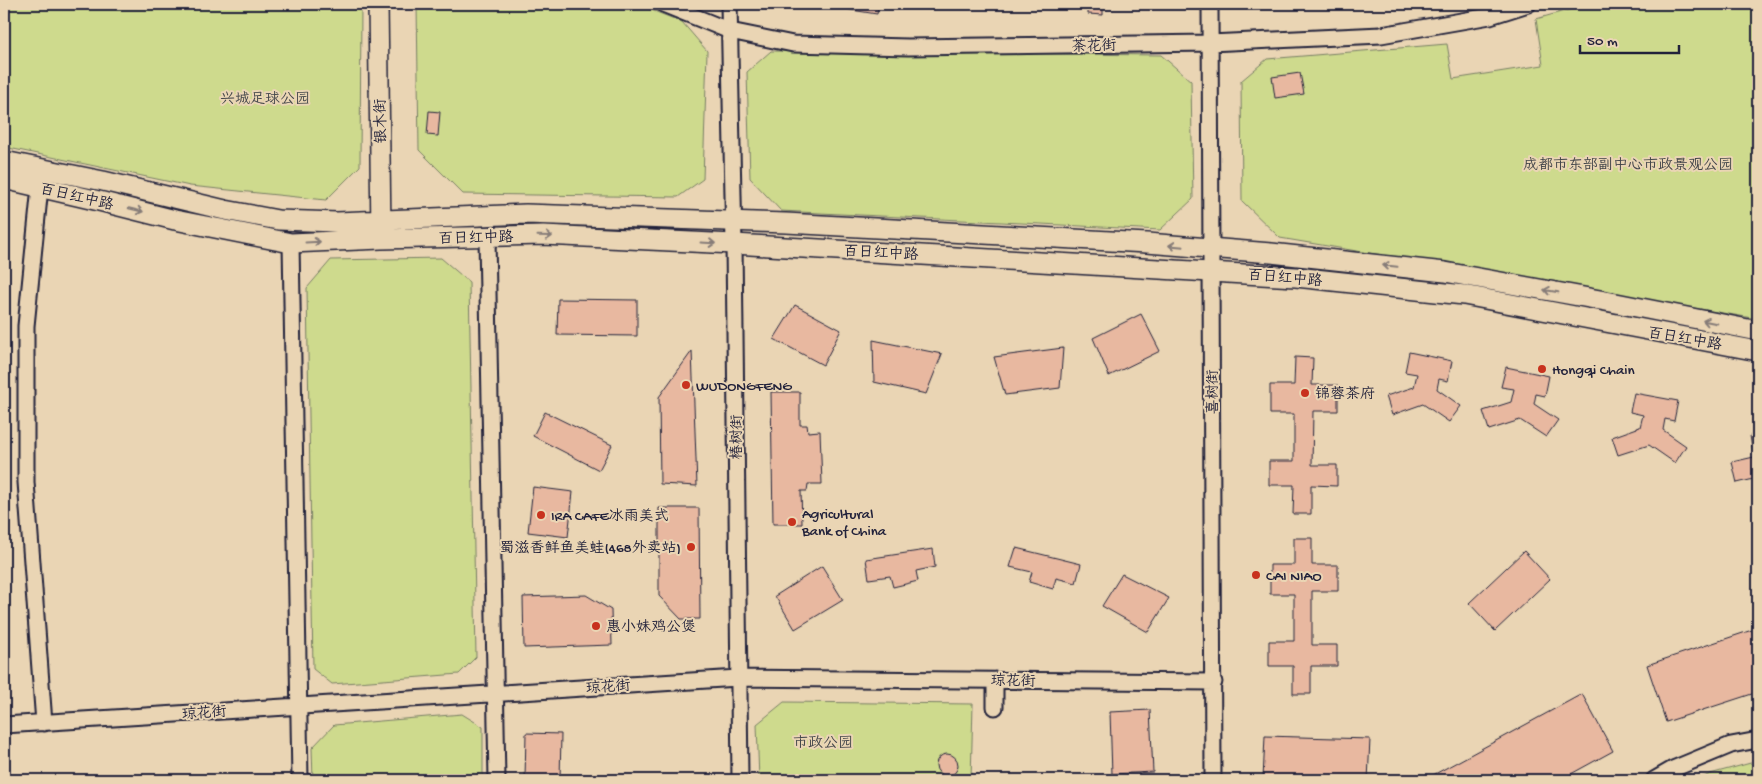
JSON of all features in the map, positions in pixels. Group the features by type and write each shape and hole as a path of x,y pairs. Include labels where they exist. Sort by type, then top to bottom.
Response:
{"street":[{"name":"银木街","path":"378,4 381,239"},
{"name":"茶花街","path":"663,4 730,31 793,44 908,47 1210,43 1381,35 1490,16 1528,4"},
{"name":"椿树街","path":"729,4 734,222 740,780"},
{"name":"喜树街","path":"1210,4 1213,780"},
{"name":"百日红中路","path":"4,161 278,220 337,222 526,214 734,222 1211,248 1445,272 1758,331"},
{"name":"百日红中路","path":"4,179 175,220 291,243 543,235 734,244 1296,277 1464,295 1758,352"},
{"path":"40,187 26,326 26,482 44,723"},
{"path":"487,238 497,780"},
{"path":"291,243 300,780"},
{"name":"琼花街","path":"4,725 738,678 1214,682"},
{"path":"995,680 995,707"},
{"path":"1654,780 1673,769 1731,745 1758,740"}],"green space":[{"name":"兴城足球公园","path":"4,4 361,4 360,166 326,200 190,186 4,147"},
{"path":"417,4 636,4 682,22 707,51 703,179 678,197 463,194 419,150"},
{"name":"成都市东部副中心市政景观公园","path":"1590,4 1758,4 1758,319 1280,238 1242,201 1241,81 1267,59 1447,44 1453,79 1543,65 1536,19"},
{"path":"771,51 1161,55 1191,81 1193,199 1160,230 781,211 750,178 747,72"},
{"path":"441,258 469,282 476,657 459,674 332,684 313,669 307,288 331,260"},
{"name":"市政公园","path":"784,702 973,704 971,780 759,780 757,724"},
{"path":"462,714 483,727 483,780 313,780 312,748 334,725"},
{"path":"1758,761 1758,780 1698,780 1710,774"}],"building":[{"path":"813,4 879,4 877,14"},
{"path":"1088,4 1103,4 1103,15 1088,14"},
{"path":"1300,73 1304,94 1275,98 1272,77"},
{"path":"429,111 440,112 438,136 427,135"},
{"path":"558,299 637,300 637,336 557,335"},
{"path":"795,305 841,330 823,365 774,339"},
{"path":"1141,314 1160,351 1109,376 1093,338"},
{"path":"873,340 942,354 926,394 874,382"},
{"path":"1063,348 1060,388 1005,395 994,357"},
{"path":"692,351 697,486 660,484 659,397"},
{"path":"1409,352 1452,361 1448,381 1439,379 1437,389 1461,406 1449,422 1423,404 1392,415 1386,396 1414,387 1417,374 1405,372"},
{"path":"1295,357 1313,358 1312,385 1338,385 1338,411 1313,411 1312,465 1337,465 1337,486 1311,485 1311,514 1293,514 1294,485 1269,485 1269,461 1294,461 1294,414 1270,414 1270,385 1294,385"},
{"path":"1506,367 1549,376 1545,396 1536,394 1534,404 1558,420 1546,437 1520,420 1489,430 1483,411 1511,402 1514,389 1501,387"},
{"path":"771,392 800,392 800,425 807,425 808,432 820,431 822,484 808,484 807,491 801,491 802,524 773,524"},
{"path":"1634,393 1678,401 1674,421 1665,419 1663,430 1686,446 1675,463 1649,445 1618,455 1612,437 1640,427 1643,415 1630,412"},
{"path":"545,412 612,445 599,470 533,436"},
{"path":"1758,434 1758,478 1737,483 1732,462 1754,457 1750,436"},
{"path":"533,487 573,492 568,537 528,532"},
{"path":"659,508 699,508 700,619 681,619 659,596"},
{"path":"1294,538 1312,538 1312,565 1338,565 1338,591 1312,591 1312,645 1337,645 1337,666 1311,666 1311,694 1293,694 1293,666 1269,666 1269,641 1294,641 1294,594 1270,594 1270,565 1294,565"},
{"path":"1016,548 1081,564 1076,583 1056,578 1053,589 1029,582 1032,572 1010,567"},
{"path":"933,549 935,567 916,571 918,581 893,587 890,576 869,579 866,559"},
{"path":"1524,551 1550,579 1495,631 1469,603"},
{"path":"822,566 843,600 795,629 775,596"},
{"path":"1122,574 1169,598 1148,632 1102,606"},
{"path":"586,595 611,610 612,645 524,648 523,597"},
{"path":"1752,630 1758,648 1758,692 1666,722 1647,665"},
{"path":"1582,694 1613,751 1560,780 1424,780"},
{"path":"1150,710 1153,772 1112,774 1110,712"},
{"path":"526,733 561,734 560,780 525,780"},
{"path":"1265,736 1370,739 1368,780 1263,780"},
{"path":"947,754 957,761 958,765 951,775 947,776 937,769 936,765 943,755"}],"place":[{"name":"Hongqi Chain","path":"1542,369"},
{"name":"WUDONGFENG","path":"686,385"},
{"name":"锦蓉茶府","path":"1305,393"},
{"name":"IRA CAFE冰雨美式","path":"541,515"},
{"name":"Agricultural Bank of China","path":"792,522"},
{"name":"蜀滋香鲜鱼美蛙(468外卖站)","path":"691,547"},
{"name":"CAI NIAO","path":"1256,575"},
{"name":"惠小妹鸡公煲","path":"596,626"}]}
